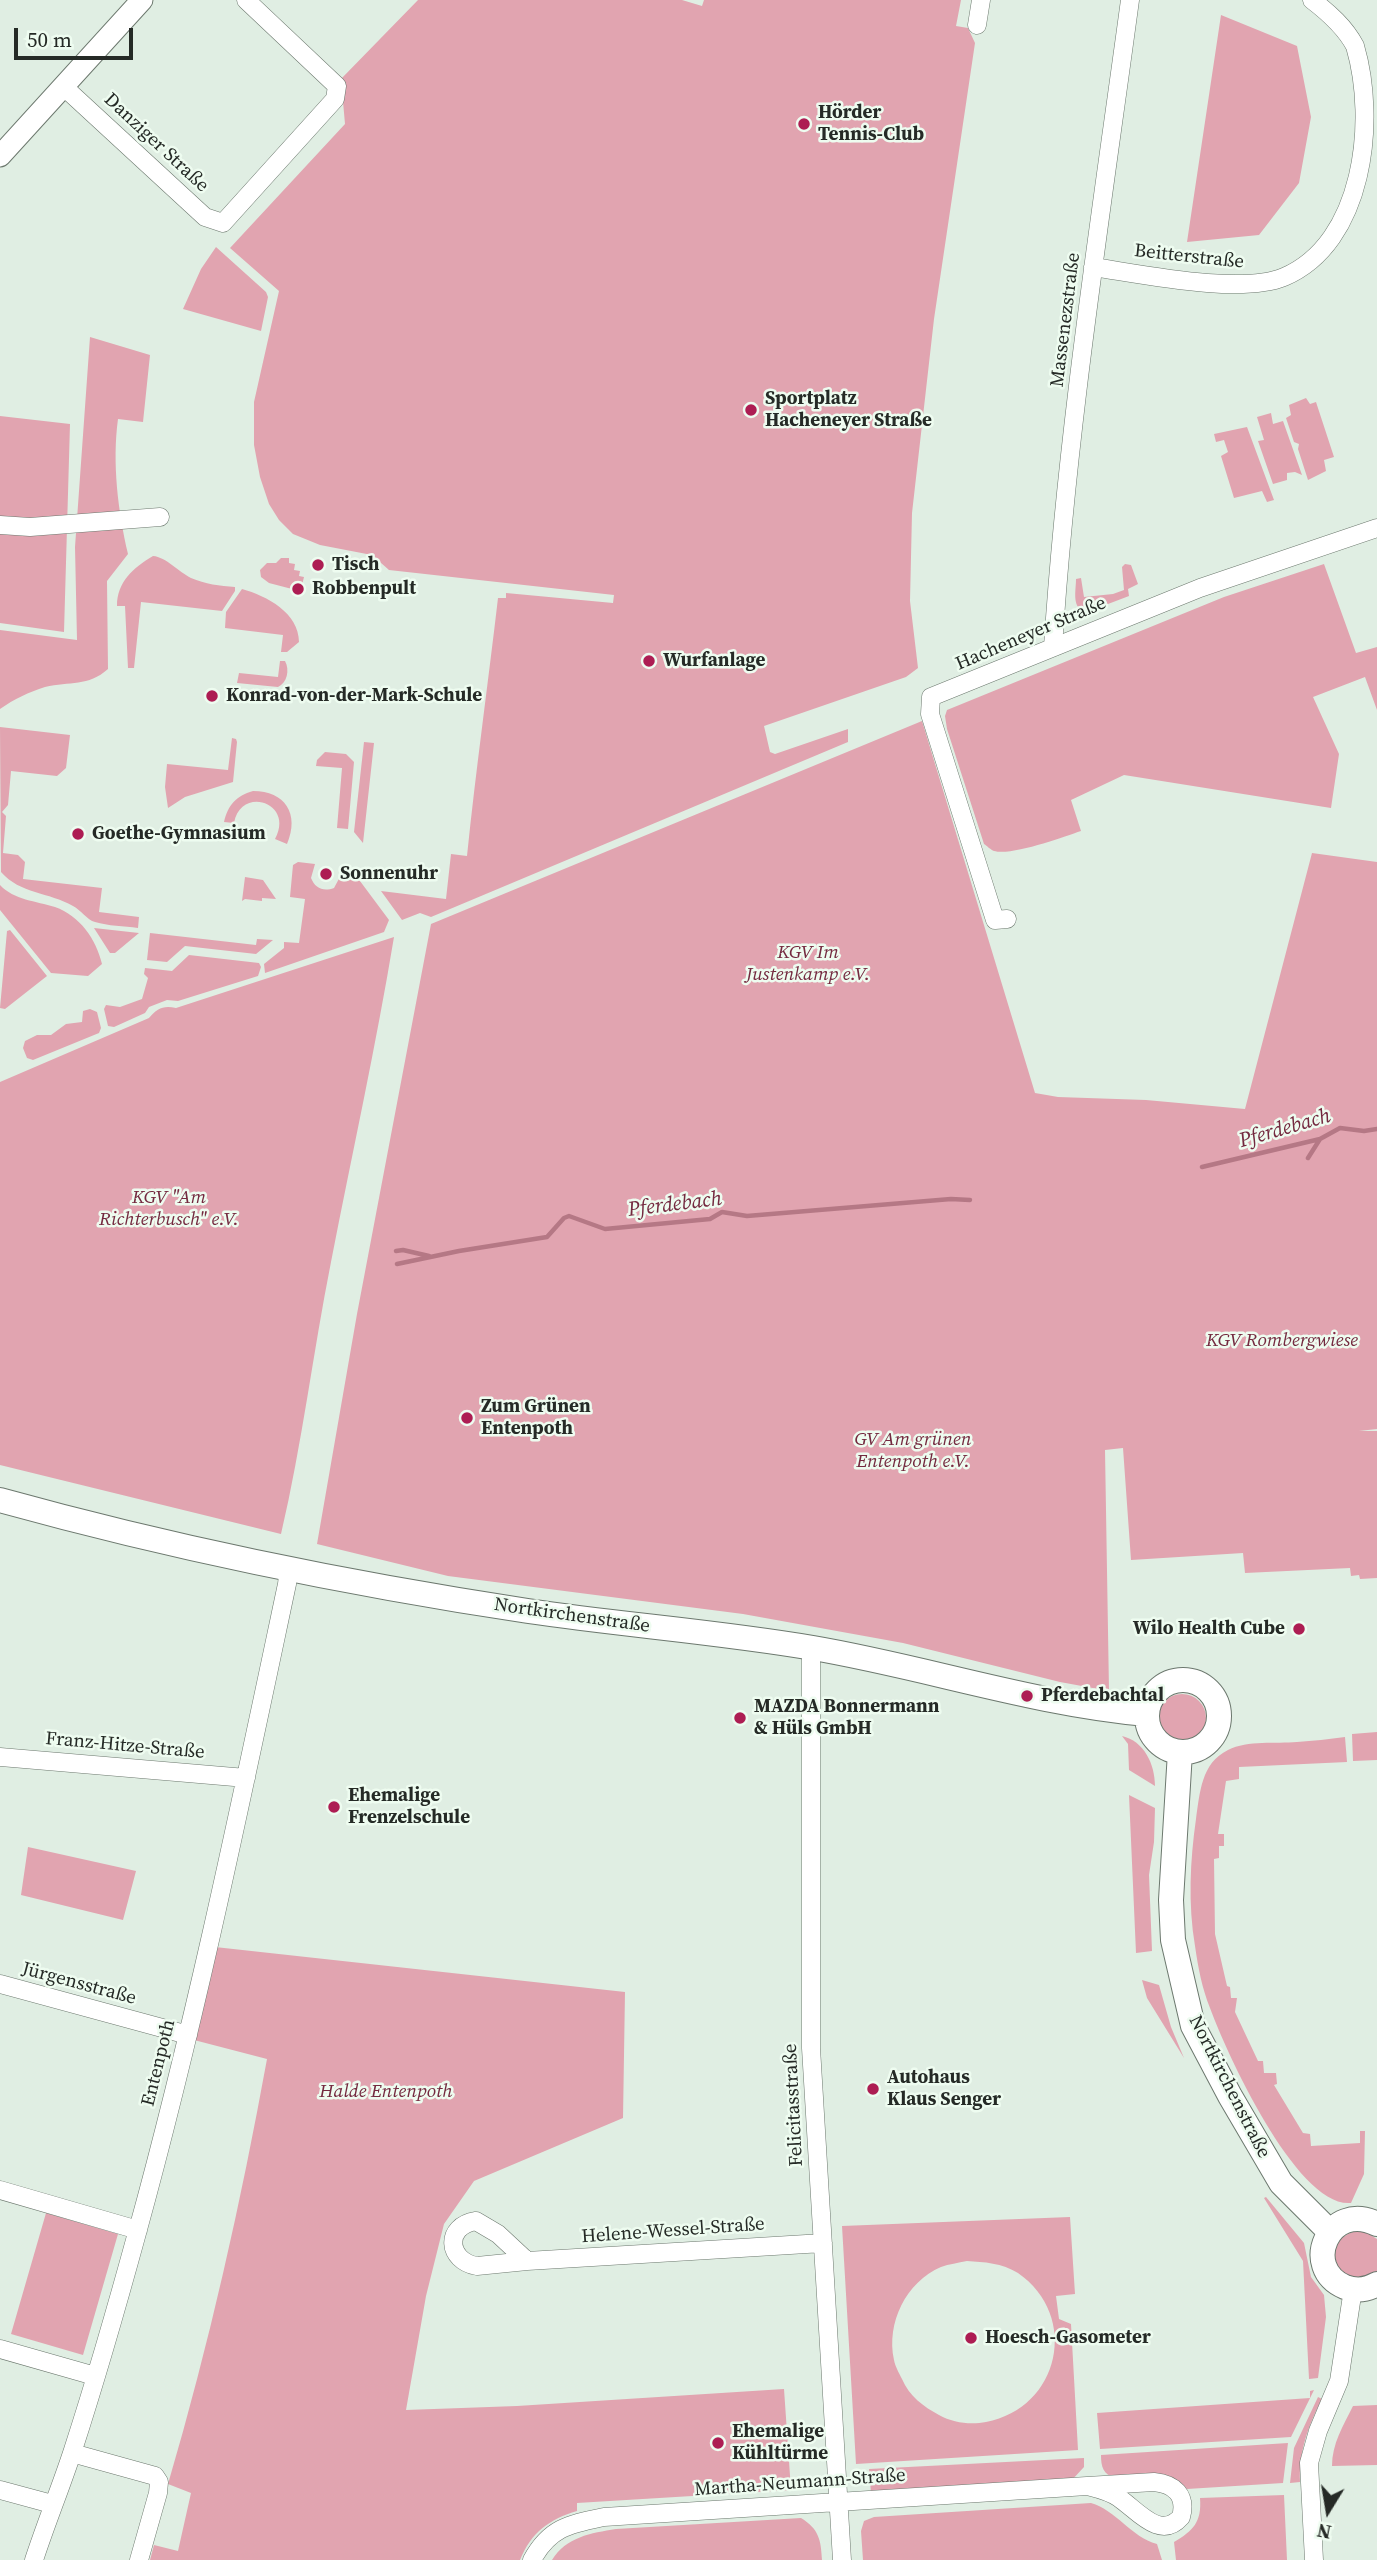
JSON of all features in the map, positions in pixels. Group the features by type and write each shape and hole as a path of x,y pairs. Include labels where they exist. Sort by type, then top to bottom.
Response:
{"main road":[{"name":"Nortkirchenstraße","path":"0,1500 164,1543 432,1596 811,1648 914,1667 1027,1696 1097,1709 1147,1714"},
{"path":"1175,1681 1193,1682 1215,1699 1219,1717 1214,1735 1199,1748 1180,1752 1161,1745 1154,1738 1149,1729 1147,1714 1157,1690 1175,1681"},
{"name":"Nortkirchenstraße","path":"1180,1752 1171,1900 1172,1940 1193,2026 1270,2167 1288,2190 1330,2232"},
{"path":"1365,2287 1334,2281 1327,2272 1322,2252 1330,2232 1348,2220 1359,2218 1377,2224"}],"street":[{"path":"0,156 142,0"},
{"name":"Danziger Straße","path":"64,86 205,217 223,223 335,99 337,86 246,0"},
{"path":"977,25 981,0"},
{"name":"Massenezstraße","path":"1053,648 1069,464 1130,0"},
{"name":"Beitterstraße","path":"1093,267 1219,284 1251,285 1281,278 1309,264 1334,239 1351,212 1363,182 1372,127 1369,83 1355,46 1335,17 1312,0"},
{"path":"0,525 30,527 160,517"},
{"name":"Hacheneyer Straße","path":"1007,919 995,920 930,714 931,697 1200,587 1377,528"},
{"name":"Entenpoth","path":"34,2560 72,2453 138,2230 188,2035 246,1778 289,1567"},
{"name":"Felicitasstraße","path":"811,1648 811,2049 842,2560"},
{"name":"Franz-Hitze-Straße","path":"0,1757 246,1778"},
{"name":"Jürgensstraße","path":"0,1984 188,2035"},
{"path":"0,2190 138,2230"},
{"name":"Helene-Wessel-Straße","path":"527,2261 823,2243"},
{"path":"1314,2560 1310,2463 1318,2431 1339,2381 1365,2287"},
{"path":"0,2349 95,2376"},
{"path":"72,2453 155,2476 159,2482 139,2560"},
{"name":"Martha-Neumann-Straße","path":"533,2560 540,2545 564,2526 604,2516 839,2502 1087,2486 1154,2482 1168,2484 1181,2496 1183,2510 1178,2521 1171,2525 1155,2525 1112,2494 1087,2486"},
{"path":"0,2490 52,2504"}],"green space":[{"path":"418,0 682,0 702,6 704,0 961,0 956,26 968,28 975,43 934,319 912,513 910,601 918,668 906,677 764,726 770,752 775,754 848,729 848,742 431,917 420,913 402,920 381,891 446,899 451,854 467,856 498,598 506,598 506,593 613,603 614,595 389,570 372,555 320,545 293,534 279,520 269,504 260,477 254,445 254,402 279,291 230,248 345,124 341,79"},
{"path":"1221,15 1297,46 1311,117 1299,183 1259,235 1187,242"},
{"path":"216,247 266,292 268,297 261,331 183,309 201,269"},
{"path":"90,337 150,355 143,422 118,419 117,487 128,554 107,581 108,669 93,679 33,691 0,709 0,630 77,640 75,547"},
{"path":"1306,398 1310,404 1316,402 1334,457 1324,460 1326,471 1308,480 1298,449 1299,444 1294,442 1286,418 1291,415 1289,405"},
{"path":"1271,413 1273,424 1283,421 1302,475 1287,473 1287,480 1273,484 1258,441 1264,440 1257,417"},
{"path":"0,416 70,424 64,632 0,623"},
{"path":"1247,427 1274,500 1267,502 1262,491 1234,498 1221,456 1228,452 1224,440 1216,442 1214,434"},
{"path":"153,556 163,559 191,578 235,587 235,591 222,611 141,602 134,668 128,668 125,606 117,606 118,597 128,576"},
{"path":"281,558 289,558 289,563 295,564 294,570 300,571 299,576 304,577 302,585 292,589 269,583 261,577 260,570 267,563 276,563"},
{"path":"1125,564 1131,565 1138,584 1128,589 1129,596 1087,612 1076,604 1076,579 1081,578 1084,597 1124,590 1122,567"},
{"path":"1324,564 1356,653 1377,647 1377,710 1365,677 1313,697 1339,754 1331,808 1124,775 1071,800 1081,831 1013,851 994,851 984,844 947,729 947,710 1224,597"},
{"path":"242,589 271,601 288,614 298,632 299,642 287,652 281,652 283,635 225,628 226,612"},
{"path":"280,661 285,661 287,672 284,683 278,687 237,683 239,673 278,677"},
{"path":"922,721 1035,1093 1058,1097 1146,1100 1245,1109 1312,853 1377,862 1377,1429 1359,1431 1377,1431 1377,1578 1360,1579 1359,1575 1351,1576 1350,1568 1245,1573 1243,1553 1131,1560 1123,1448 1105,1450 1109,1691 1060,1682 903,1643 743,1614 448,1576 317,1544 357,1314 431,924"},
{"path":"0,727 70,735 66,768 57,776 11,771 8,805 2,812 6,816 3,853 18,855 25,862 23,879 102,888 99,912 139,917 138,928 92,921 64,901 17,885 1,872"},
{"path":"232,738 237,742 233,782 185,797 168,808 165,787 167,764 228,770"},
{"path":"364,742 374,743 363,843 354,832"},
{"path":"325,752 346,754 354,762 348,829 337,828 342,768 316,766 317,760"},
{"path":"253,791 274,795 287,806 292,823 287,844 275,839 279,826 278,816 273,808 265,803 246,804 239,811 234,823 224,822 234,802"},
{"path":"298,862 315,864 311,878 317,887 323,889 334,888 341,875 357,877 389,920 384,932 265,973 264,964 284,948 284,942 299,943 305,899 290,897 293,865"},
{"path":"245,877 263,880 276,899 242,901"},
{"path":"0,885 19,897 55,907 72,916 91,937 102,964 88,976 51,973 0,910"},
{"path":"94,928 139,933 115,953 110,953"},
{"path":"10,930 47,976 5,1009 0,1008 7,931"},
{"path":"150,933 256,945 257,939 273,940 256,954 185,946 167,962 147,960"},
{"name":"KGV \"Am Richterbusch\" e.V.","path":"394,937 281,1534 0,1465 0,1082 149,1018 161,1008 176,1008"},
{"path":"189,955 259,963 261,967 258,976 178,1001 167,1000 114,1027 108,1026 104,1009 106,1005 120,1007 142,999 148,978 144,974 145,968 172,971"},
{"path":"90,1009 97,1012 101,1028 99,1033 33,1060 27,1058 23,1048 25,1041 37,1035 51,1035 66,1024 82,1022 83,1011"},
{"path":"1182,1694 1191,1695 1199,1701 1205,1709 1205,1727 1199,1735 1191,1741 1182,1742 1173,1741 1165,1735 1159,1727 1158,1718 1159,1709 1165,1701 1173,1695"},
{"path":"1377,1732 1377,1760 1353,1761 1352,1734"},
{"path":"1122,1736 1136,1743 1147,1755 1155,1786 1129,1770 1128,1744"},
{"path":"1345,1737 1347,1762 1239,1767 1239,1779 1226,1781 1218,1834 1224,1834 1224,1846 1219,1846 1219,1858 1214,1859 1215,1934 1227,1986 1230,1987 1231,1998 1237,1998 1235,2012 1258,2061 1263,2061 1264,2073 1276,2073 1277,2084 1274,2085 1303,2133 1310,2134 1311,2146 1360,2143 1360,2131 1365,2131 1364,2174 1351,2203 1330,2198 1308,2181 1266,2124 1247,2090 1218,2029 1205,1993 1195,1946 1191,1898 1192,1851 1199,1799 1203,1780 1212,1763 1228,1750 1244,1745"},
{"path":"1129,1795 1155,1808 1149,1875 1152,1951 1136,1953"},
{"path":"28,1847 136,1871 123,1920 21,1895"},
{"name":"Halde Entenpoth","path":"215,1947 625,1992 623,2118 474,2181 444,2224 426,2296 406,2410 517,2406 784,2389 791,2490 577,2503 577,2511 558,2518 536,2534 520,2560 150,2560 154,2545 178,2551 191,2493 168,2484 223,2273 267,2059 194,2040"},
{"path":"1142,1980 1159,1985 1171,2027 1184,2058 1147,1998"},
{"path":"1266,2197 1304,2243 1311,2277 1324,2295 1326,2317 1318,2378 1309,2379 1303,2261 1264,2198"},
{"path":"46,2213 118,2234 83,2355 11,2334"},
{"path":"1070,2217 1075,2294 1056,2296 1059,2319 1071,2324 1078,2450 856,2464 842,2226","holes":["967,2261 999,2265 1018,2273 1037,2291 1050,2312 1055,2335 1053,2358 1045,2380 1031,2399 1011,2413 986,2422 974,2423 944,2418 917,2400 897,2370 892,2346 896,2318 909,2293 929,2274 941,2267"]},
{"path":"1356,2231 1364,2231 1377,2239 1377,2271 1366,2278 1345,2274 1335,2257 1336,2247 1343,2238"},
{"path":"1314,2390 1291,2437 1100,2449 1097,2413 1310,2398 1310,2391"},
{"path":"1318,2397 1322,2399 1305,2439 1300,2482 1290,2483 1294,2448"},
{"path":"1377,2405 1377,2465 1332,2466 1336,2443 1353,2406"},
{"path":"1288,2443 1283,2483 1187,2489 1179,2482 1162,2476 1115,2478 1105,2472 1101,2459 1101,2455"},
{"path":"1084,2458 1084,2467 1071,2481 871,2493 869,2469"},
{"path":"1284,2495 1287,2560 1176,2560 1174,2542 1186,2534 1198,2520 1200,2498"},
{"path":"1091,2503 1108,2511 1139,2536 1157,2544 1162,2560 863,2560 861,2531 864,2521 874,2517"},
{"path":"801,2518 812,2526 818,2536 822,2560 552,2560 572,2541 616,2529"}],"waterway":[{"name":"Pferdebach","path":"1202,1167 1320,1139 1340,1128 1364,1131 1377,1129"},
{"path":"1308,1158 1320,1139"},
{"name":"Pferdebach","path":"397,1264 547,1237 569,1216 605,1229 710,1219 722,1212 747,1216 951,1199 970,1200"},
{"path":"396,1251 429,1256"}],"place":[{"name":"Hörder Tennis-Club","path":"804,124"},
{"name":"Sportplatz Hacheneyer Straße","path":"751,410"},
{"name":"Tisch","path":"318,565"},
{"name":"Robbenpult","path":"298,589"},
{"name":"Wurfanlage","path":"649,661"},
{"name":"Konrad-von-der-Mark-Schule","path":"212,696"},
{"name":"Goethe-Gymnasium","path":"78,834"},
{"name":"Sonnenuhr","path":"326,874"},
{"name":"Zum Grünen Entenpoth","path":"467,1418"},
{"name":"Wilo Health Cube","path":"1299,1629"},
{"name":"Pferdebachtal","path":"1027,1696"},
{"name":"MAZDA Bonnermann & Hüls GmbH","path":"740,1718"},
{"name":"Ehemalige Frenzelschule","path":"334,1807"},
{"name":"Autohaus Klaus Senger","path":"873,2089"},
{"name":"Hoesch-Gasometer","path":"971,2338"},
{"name":"Ehemalige Kühltürme","path":"718,2443"}],"park label":[{"name":"KGV Im Justenkamp e.V.","path":"808,964"},
{"name":"KGV Rombergwiese","path":"1282,1341"},
{"name":"GV Am grünen Entenpoth e.V.","path":"913,1451"}]}
